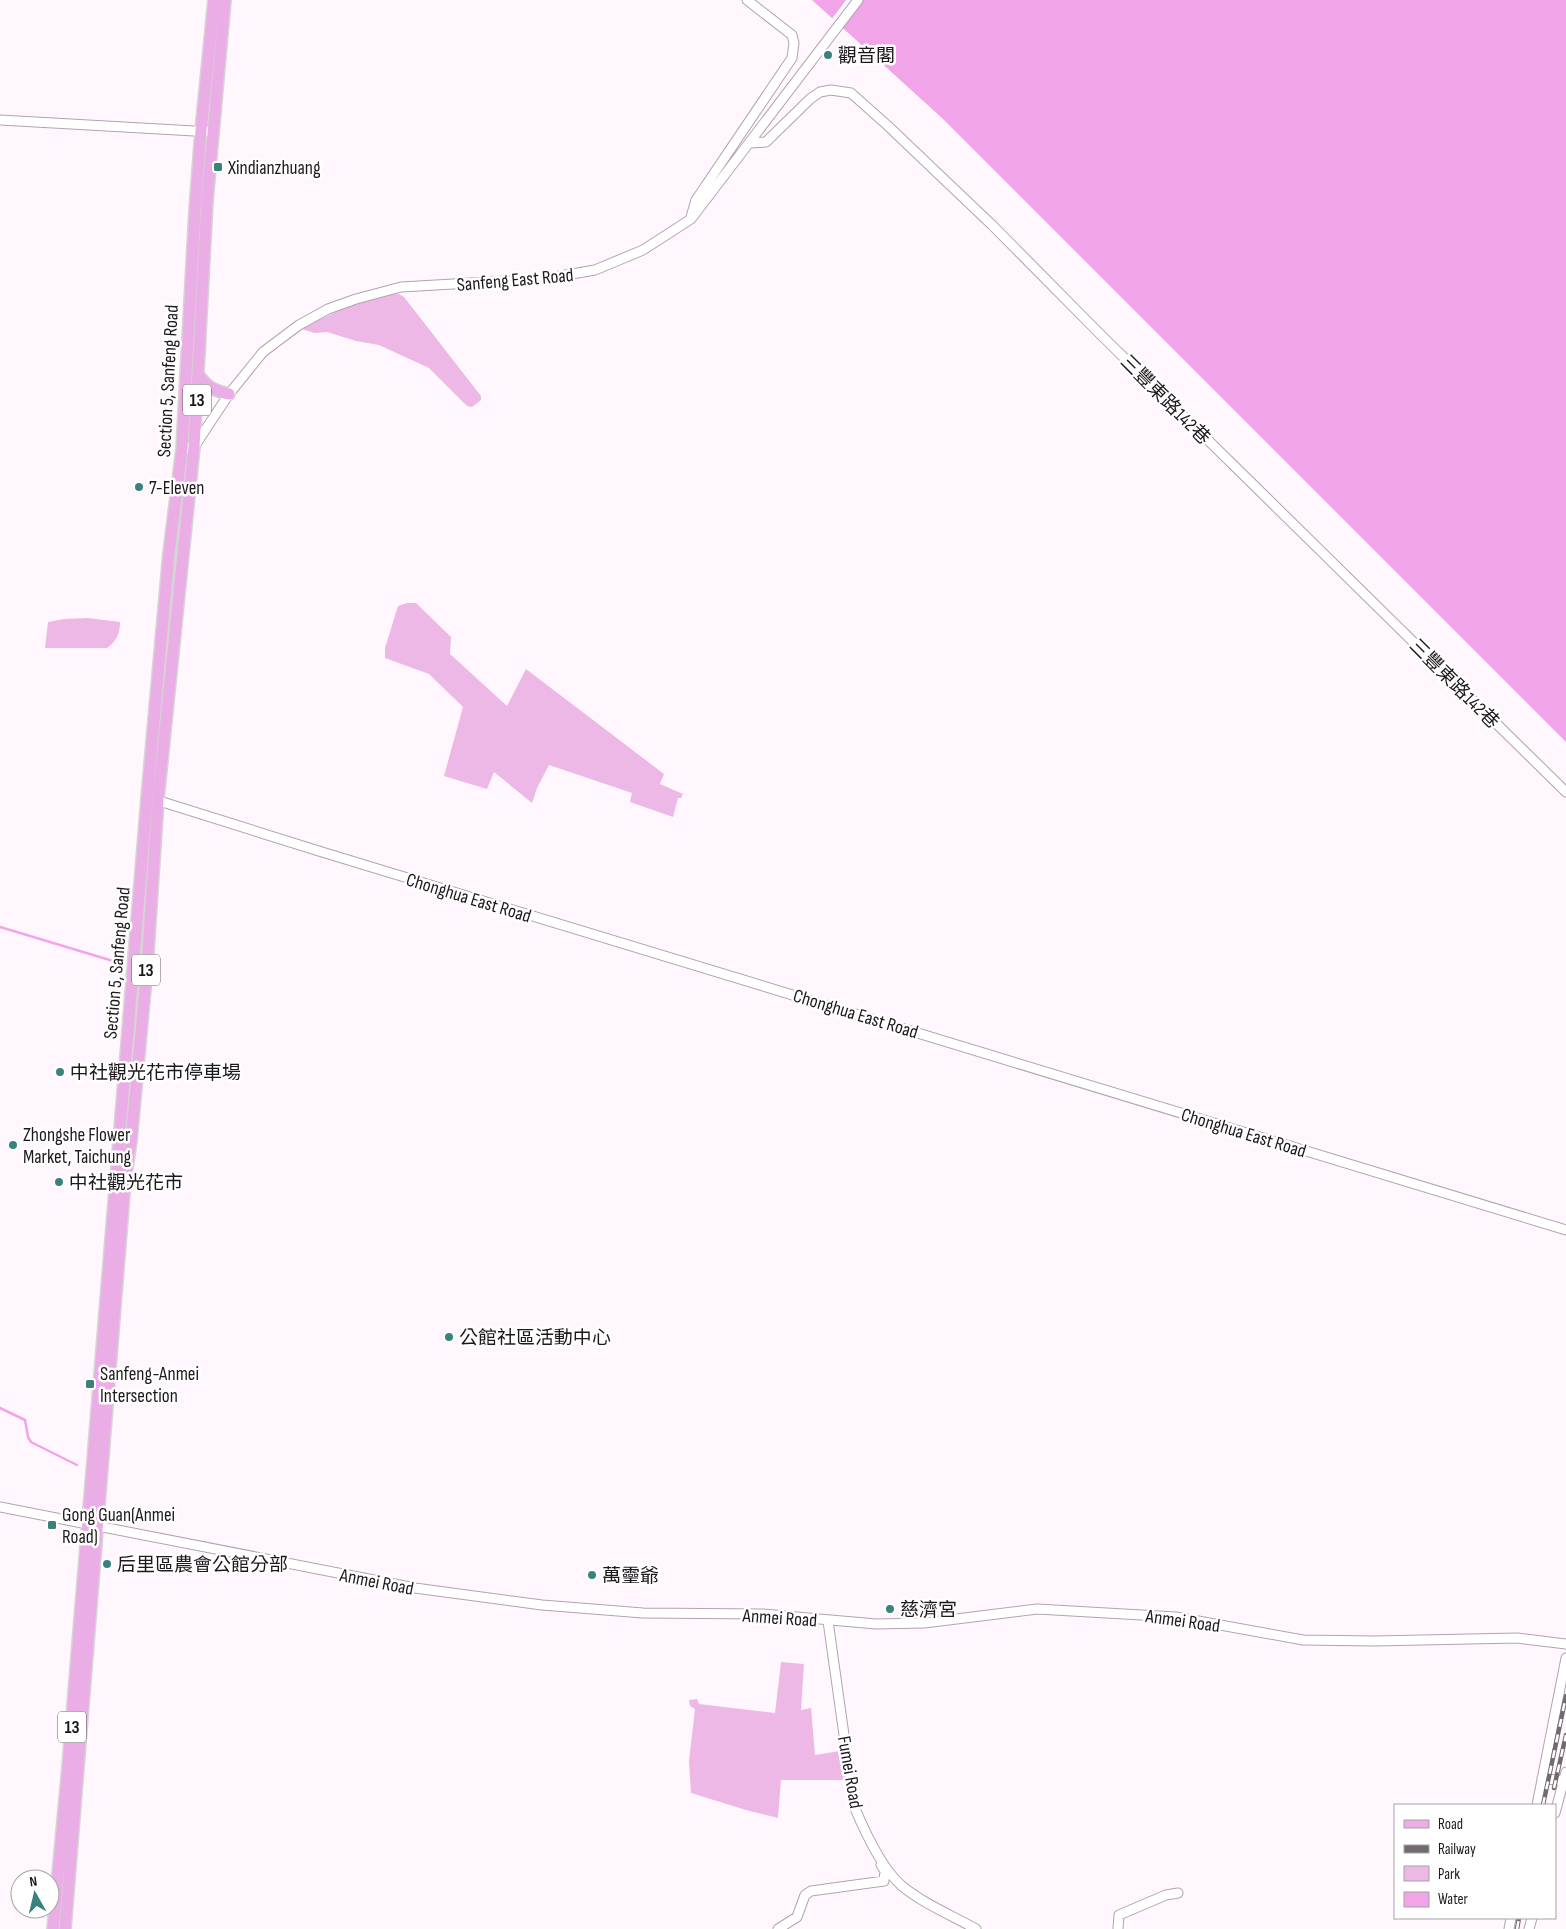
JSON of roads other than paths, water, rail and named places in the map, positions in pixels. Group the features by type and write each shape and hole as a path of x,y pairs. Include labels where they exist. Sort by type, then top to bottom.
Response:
{"main road":[{"name":"Section 5, Sanfeng Road","path":"65,1929 93,1525 153,799 169,553 188,448 198,374 207,201 207,131 214,0"},
{"name":"Section 5, Sanfeng Road","path":"188,448 192,258 225,0"},
{"path":"198,374 207,386 215,391 229,394"},
{"name":"Section 5, Sanfeng Road","path":"53,1929 93,1525"}],"street":[{"path":"691,219 696,200 792,58 794,43 792,35 747,0"},
{"name":"Sanfeng East Road","path":"188,448 263,352 299,325 328,310 356,299 401,287 543,279 594,270 643,250 691,219 858,0"},
{"name":"三豐東路142巷","path":"750,143 766,142 810,99 820,92 831,90 851,93 1030,262 1114,348 1566,792"},
{"path":"0,120 207,131"},
{"name":"Chonghua East Road","path":"153,799 1566,1230"},
{"name":"Anmei Road","path":"0,1507 452,1594 593,1609 643,1612 764,1614 876,1624 924,1623 1037,1609 1176,1617 1303,1640 1375,1641 1517,1638 1566,1644"},
{"name":"Fumei Road","path":"828,1621 854,1806 882,1860 900,1884 923,1901 976,1929"},
{"path":"1537,1804 1566,1658"},
{"path":"1542,1778 1565,1776 1556,1809"},
{"path":"778,1929 797,1917 805,1895 811,1891 884,1881 885,1871 880,1863 882,1860"},
{"path":"1118,1929 1119,1915 1166,1895 1178,1893"}],"water":[{"path":"812,0 1566,0 1566,742 942,118"}],"waterway":[{"path":"0,927 123,964"},
{"path":"0,1408 25,1420 28,1437 31,1442 77,1465"}],"railway":[{"path":"1543,1804 1566,1696"},
{"path":"1554,1788 1566,1735"},
{"path":"1517,1929 1519,1919"}],"place":[{"name":"觀音閣","path":"828,55"},
{"name":"Xindianzhuang","path":"218,167"},
{"name":"7-Eleven","path":"139,487"},
{"name":"中社觀光花市停車場","path":"60,1072"},
{"name":"Zhongshe Flower Market, Taichung","path":"13,1145"},
{"name":"中社觀光花市","path":"59,1182"},
{"name":"公館社區活動中心","path":"449,1337"},
{"name":"Sanfeng-Anmei Intersection","path":"90,1384"},
{"name":"Gong Guan(Anmei Road)","path":"52,1525"},
{"name":"后里區農會公館分部","path":"107,1564"},
{"name":"萬𤫊爺","path":"592,1575"},
{"name":"慈濟宮","path":"890,1609"}]}
